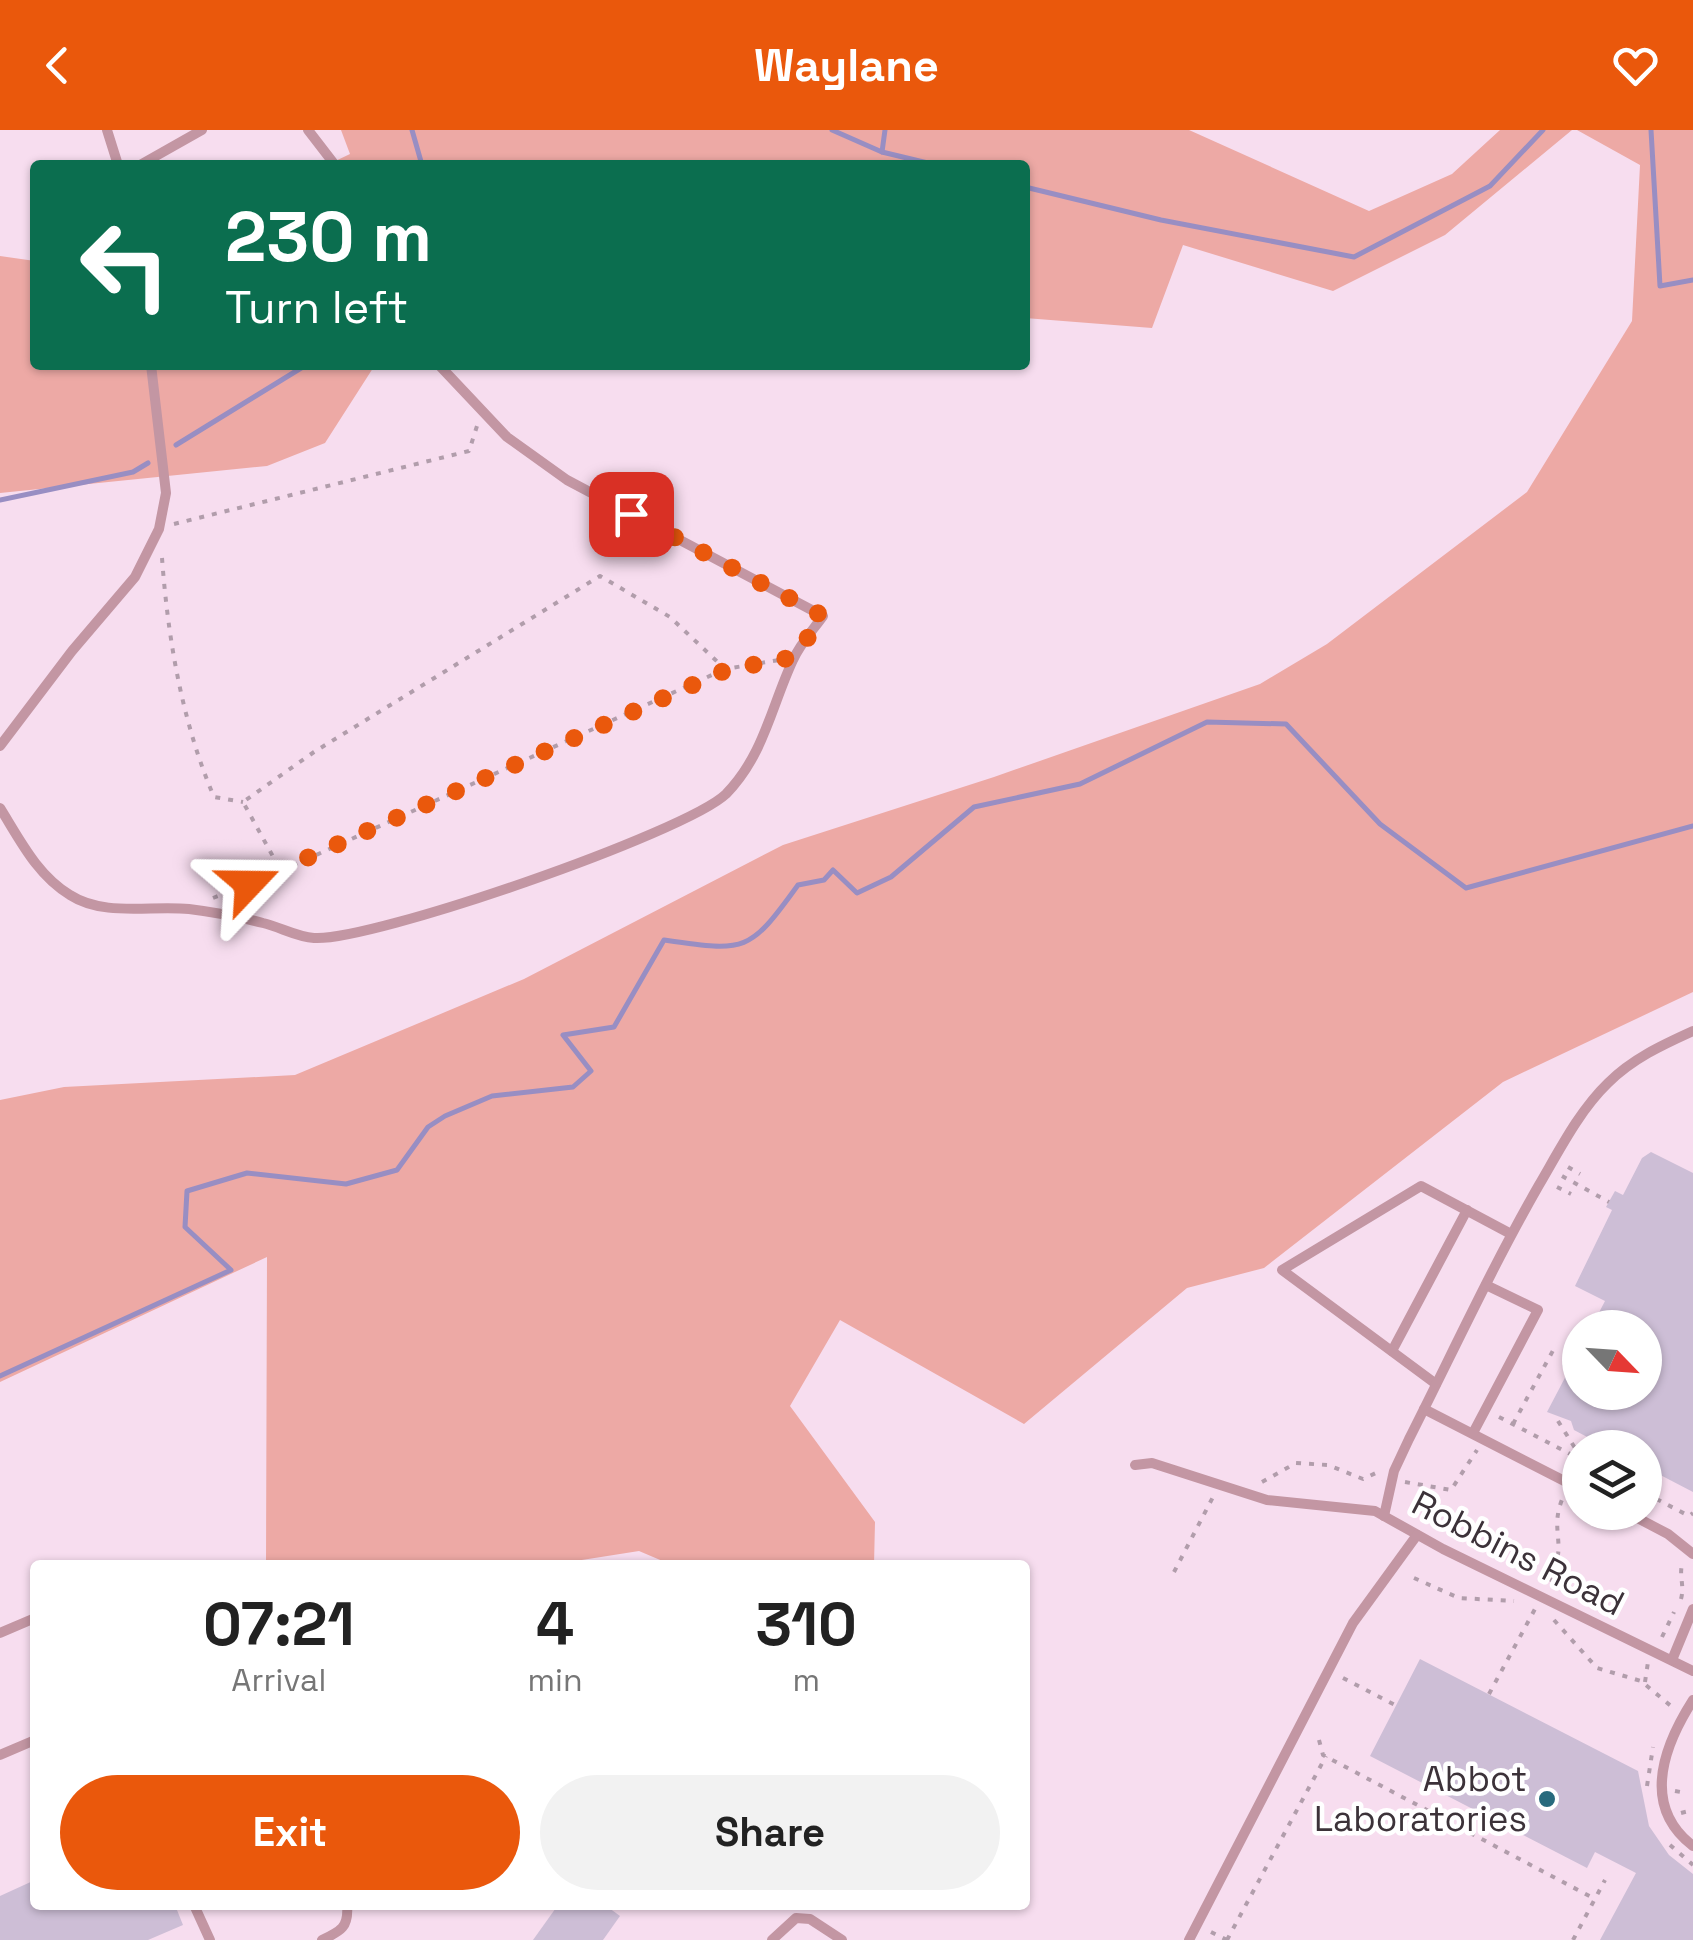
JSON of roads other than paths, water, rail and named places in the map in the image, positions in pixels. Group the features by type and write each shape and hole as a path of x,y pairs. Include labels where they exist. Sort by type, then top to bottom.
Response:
{"lane":[{"path":"107,130 116,160"},
{"path":"149,160 202,130"},
{"path":"308,130 331,160"},
{"path":"0,746 72,651 135,578 160,529 166,493 152,370"},
{"path":"0,808 42,875 73,898 129,910 186,909 260,922 312,938 339,937 489,895 675,824 724,796 751,764 770,727 794,657 823,616 567,480 507,436 444,370"},
{"path":"1384,1516 1394,1471 1424,1408 1511,1234 1566,1138 1606,1084 1646,1053 1693,1031"},
{"path":"1436,1384 1282,1270 1422,1186 1511,1234"},
{"path":"1392,1352 1466,1210"},
{"path":"1473,1433 1538,1310 1486,1285"},
{"path":"1424,1408 1562,1480"},
{"name":"Robbins Road","path":"1135,1465 1152,1463 1267,1500 1314,1502 1384,1516 1693,1671"},
{"path":"1660,1530 1688,1558"},
{"path":"1189,1940 1352,1624 1417,1535"},
{"path":"1672,1660 1693,1609"},
{"path":"0,1633 30,1620"},
{"path":"1693,1700 1668,1745 1660,1782 1666,1810 1693,1846"},
{"path":"0,1755 30,1742"},
{"path":"196,1910 210,1940"},
{"path":"322,1940 342,1931 347,1910"},
{"path":"772,1940 796,1918 810,1919 842,1940"}],"waterway":[{"path":"412,130 421,160"},
{"path":"832,130 882,152 915,160"},
{"path":"882,152 885,130"},
{"path":"1030,188 1161,220 1354,257 1490,186 1543,130"},
{"path":"1651,130 1660,286 1693,280"},
{"path":"176,445 298,370"},
{"path":"0,500 133,472 148,463"},
{"path":"0,1376 231,1270 185,1227 187,1191 247,1173 346,1184 397,1170 428,1127 445,1116 492,1096 573,1087 591,1071 563,1035 614,1027 664,940 713,946 743,942 768,924 798,885 824,880 833,870 857,893 891,877 974,807 1080,784 1207,722 1286,724 1380,824 1466,888 1693,826"}],"place":[{"name":"Abbot Laboratories","path":"1547,1799"}]}
